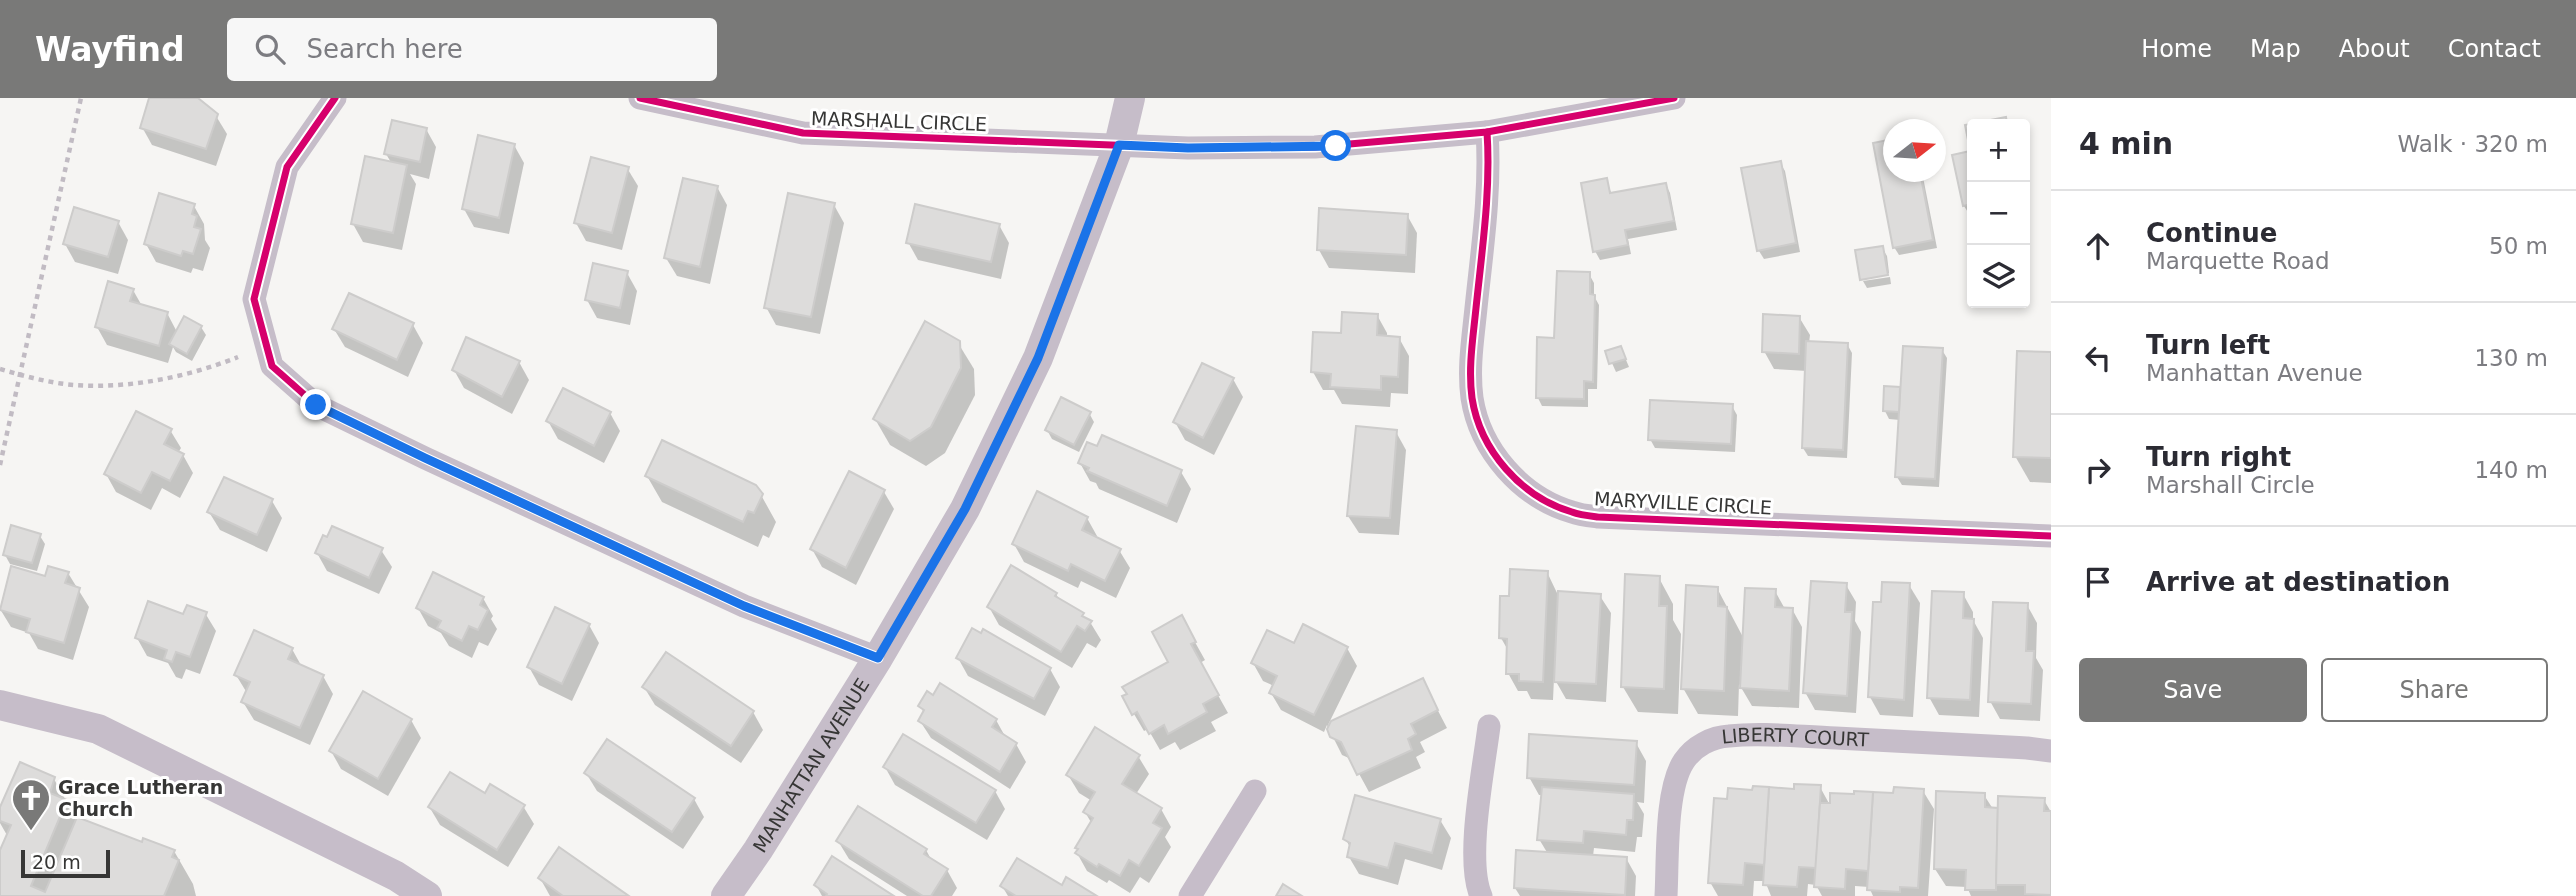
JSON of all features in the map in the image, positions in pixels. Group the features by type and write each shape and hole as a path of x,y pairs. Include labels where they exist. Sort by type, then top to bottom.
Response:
{"street":[{"path":"335,98 287,167 254,299 272,366 316,405 425,458 744,606 878,658"},
{"name":"MARSHALL CIRCLE","path":"640,98 803,133 1188,148 1315,147 1487,132 1674,98"},
{"name":"MANHATTAN AVENUE","path":"726,896 758,850 878,658 965,509 1038,358 1119,145 1130,98"},
{"name":"MARYVILLE CIRCLE","path":"1487,132 1484,236 1470,369 1472,399 1478,423 1497,460 1533,492 1572,512 1598,517 2051,536"},
{"path":"0,705 98,729 396,876 427,896"},
{"path":"1481,896 1475,872 1475,842 1489,726"},
{"name":"LIBERTY COURT","path":"1665,896 1672,790 1678,770 1686,758 1707,742 1728,736 1785,736 2051,751"},
{"path":"1190,896 1255,791"}],"path":[{"path":"0,465 81,98"},
{"path":"0,369 74,385 111,385 214,367 238,357"}],"building":[{"path":"149,98 198,98 218,114 206,149 140,128"},
{"path":"392,120 427,128 420,162 384,154"},
{"path":"478,135 515,144 499,218 462,209"},
{"path":"1883,141 1883,182 1922,182 1933,240 1893,248 1873,143"},
{"path":"1967,152 1967,205 1963,206 1952,155"},
{"path":"365,156 407,165 393,233 351,224"},
{"path":"591,157 629,167 612,233 574,223"},
{"path":"1781,161 1796,243 1757,251 1741,168"},
{"path":"683,178 718,186 700,267 664,258"},
{"path":"1607,178 1610,193 1666,183 1674,221 1625,230 1628,245 1593,252 1581,183"},
{"path":"159,193 195,204 192,214 197,216 194,227 201,229 193,254 183,251 181,256 144,244"},
{"path":"788,193 835,203 811,317 764,308"},
{"path":"915,204 1000,224 991,262 906,243"},
{"path":"74,207 119,221 108,257 63,244"},
{"path":"1319,208 1408,214 1406,255 1317,250"},
{"path":"1883,246 1888,275 1860,280 1855,250"},
{"path":"593,263 628,271 620,308 585,300"},
{"path":"1557,271 1590,272 1590,294 1595,295 1593,382 1584,381 1584,399 1536,398 1537,337 1554,338"},
{"path":"108,281 134,289 130,301 168,312 159,346 95,327"},
{"path":"349,293 414,323 397,360 332,329"},
{"path":"1342,312 1378,314 1377,335 1400,337 1398,377 1381,376 1381,390 1330,387 1331,374 1311,372 1313,332 1341,333"},
{"path":"1763,314 1800,316 1799,354 1762,352"},
{"path":"184,316 202,326 187,354 169,344"},
{"path":"925,321 960,341 961,368 931,427 910,441 873,419"},
{"path":"466,337 520,361 502,397 452,370"},
{"path":"1806,341 1848,343 1843,450 1802,448"},
{"path":"1621,346 1626,359 1609,364 1605,351"},
{"path":"1903,346 1943,348 1935,479 1895,477"},
{"path":"2017,351 2051,352 2051,458 2013,457"},
{"path":"1202,363 1234,378 1203,438 1173,422"},
{"path":"1884,386 1900,387 1899,412 1883,411"},
{"path":"563,388 611,412 594,446 546,421"},
{"path":"1061,397 1091,412 1074,445 1045,430"},
{"path":"1650,400 1733,404 1731,444 1648,440"},
{"path":"136,411 172,429 164,444 184,454 170,481 152,472 141,493 104,474"},
{"path":"1356,426 1397,430 1390,518 1347,516"},
{"path":"1102,435 1182,470 1167,506 1087,471 1089,468 1078,463 1087,442 1097,446"},
{"path":"662,440 756,485 763,494 754,513 748,511 743,522 645,476"},
{"path":"849,471 885,490 846,568 810,549"},
{"path":"224,477 273,499 257,535 207,512"},
{"path":"1037,491 1088,517 1082,530 1121,549 1105,581 1071,564 1068,571 1012,544"},
{"path":"11,525 41,534 32,563 3,555"},
{"path":"332,526 383,548 369,578 315,553 323,535 327,537"},
{"path":"1011,565 1057,593 1055,596 1084,613 1082,616 1092,621 1085,631 1077,626 1061,652 987,607"},
{"path":"11,566 45,576 48,566 69,572 65,583 80,588 64,643 26,632 30,619 0,610"},
{"path":"1510,569 1548,571 1543,682 1519,681 1519,674 1506,674 1507,639 1499,638 1500,596 1509,596"},
{"path":"433,572 484,597 480,605 488,610 478,630 469,626 462,641 437,628 441,621 416,608"},
{"path":"1625,574 1660,576 1659,606 1667,606 1664,689 1621,687"},
{"path":"1811,581 1847,583 1845,612 1852,612 1847,696 1803,693"},
{"path":"1882,582 1910,583 1904,700 1868,697 1873,602 1881,602"},
{"path":"1686,585 1718,587 1718,606 1727,607 1724,691 1681,689"},
{"path":"1745,588 1776,589 1775,607 1793,608 1789,691 1740,688"},
{"path":"1558,591 1601,594 1596,684 1554,682"},
{"path":"1932,591 1964,592 1963,618 1974,619 1970,700 1927,698"},
{"path":"148,601 183,614 187,605 207,612 190,657 176,652 172,662 164,659 167,650 135,638"},
{"path":"1993,602 2028,603 2026,651 2034,651 2031,704 1988,702"},
{"path":"555,607 590,624 562,684 527,667"},
{"path":"1182,615 1196,642 1191,644 1219,695 1203,704 1207,712 1168,734 1164,725 1149,734 1137,712 1132,715 1122,696 1127,694 1122,687 1168,662 1152,632"},
{"path":"1303,624 1348,647 1314,715 1269,693 1277,676 1251,663 1267,630 1294,643"},
{"path":"972,628 981,633 983,629 1051,668 1034,699 956,658"},
{"path":"254,630 293,648 288,659 324,675 300,728 241,702 250,682 234,675"},
{"path":"666,652 754,711 731,746 642,687"},
{"path":"1423,678 1438,710 1411,724 1416,734 1408,739 1412,750 1357,775 1341,742 1330,737 1327,729 1331,721"},
{"path":"940,683 997,719 992,727 1017,743 1000,772 918,721 924,710 918,706 927,691 933,695"},
{"path":"363,691 412,719 378,779 329,751"},
{"path":"1095,727 1140,755 1122,784 1162,808 1153,823 1162,828 1139,866 1129,860 1120,876 1099,864 1097,867 1075,853 1078,849 1075,848 1093,818 1083,812 1095,792 1066,775"},
{"path":"903,734 996,790 976,823 883,767"},
{"path":"1529,734 1637,741 1634,785 1527,778"},
{"path":"607,739 695,798 672,832 584,773"},
{"name":"Grace Lutheran Church","path":"20,762 55,777 50,793 67,800 31,886 45,892 77,817 142,842 143,838 175,850 172,857 179,860 164,896 0,896 0,850 11,825 0,821 0,807"},
{"path":"450,772 485,793 490,784 525,805 497,850 428,807"},
{"path":"1794,784 1821,785 1816,868 1799,867 1797,887 1763,885 1769,787 1794,789"},
{"path":"1753,786 1769,787 1764,865 1745,863 1743,885 1708,883 1714,798 1727,799 1728,788 1752,790"},
{"path":"1542,787 1634,794 1633,820 1627,820 1626,835 1584,831 1583,843 1537,840"},
{"path":"1894,787 1924,789 1918,888 1900,887 1900,892 1867,890 1873,792 1893,793"},
{"path":"1854,791 1873,792 1868,871 1846,869 1845,889 1814,887 1820,803 1830,803 1830,793 1854,794"},
{"path":"1936,791 1985,793 1985,807 1998,808 1996,890 1965,890 1966,870 1934,869"},
{"path":"1355,795 1441,819 1432,853 1395,843 1388,868 1347,857 1350,843 1343,839"},
{"path":"1998,796 2045,798 2044,811 2051,811 2051,895 2025,894 2025,885 1996,885"},
{"path":"858,806 927,849 924,854 948,869 931,896 923,896 836,841"},
{"path":"559,847 629,896 563,896 538,878"},
{"path":"1516,850 1627,857 1625,895 1514,888"},
{"path":"832,856 894,896 826,896 827,894 814,885"},
{"path":"1017,858 1062,885 1066,877 1097,896 1016,896 1000,886"},
{"path":"1283,884 1302,896 1276,896"}],"cycle path":[{"path":"335,98 287,167 254,299 272,366 316,405 425,458 744,606 878,658"},
{"path":"640,98 803,133 1188,148 1315,147 1487,132 1674,98"},
{"path":"1487,132 1487,198 1471,353 1472,398 1484,436 1494,453 1506,469 1536,495 1572,512 1598,517 2051,536"}],"place":[{"name":"Grace Lutheran Church","path":"31,832"}],"route":[{"path":"316,405 744,606 878,658 965,509 1038,358 1119,145 1188,148 1336,146"}]}
